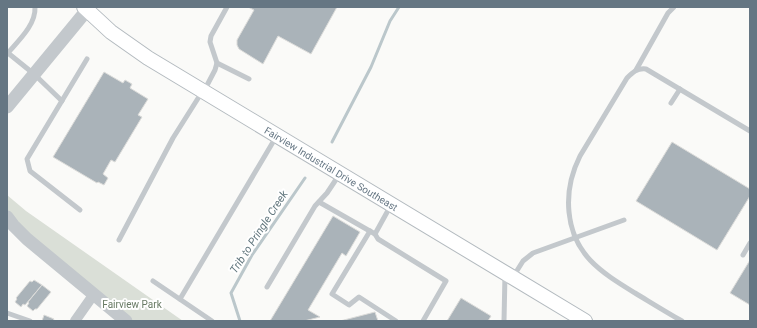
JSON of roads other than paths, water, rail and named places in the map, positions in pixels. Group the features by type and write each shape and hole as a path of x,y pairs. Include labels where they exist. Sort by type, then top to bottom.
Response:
{"main road":[{"name":"Fairview Industrial Drive Southeast","path":"87,8 125,43 276,136 585,321"}],"street":[{"path":"7,107 87,8"},
{"path":"7,217 27,239 126,321"},
{"path":"75,321 94,294"}],"lane":[{"path":"35,7 33,22 8,54 34,74 62,101"},
{"path":"119,240 173,138 215,70 217,63 210,42 211,36 227,7"},
{"path":"636,70 668,13 674,7"},
{"path":"80,210 30,171 27,159 87,59"},
{"path":"217,63 249,79"},
{"path":"682,321 603,272 584,254 574,237 568,203 569,188 574,168 627,78 636,70 646,69 750,131"},
{"path":"671,103 680,89"},
{"path":"180,300 276,136"},
{"path":"267,287 315,206 327,193 339,174"},
{"path":"319,202 375,234 378,239 446,281 423,321"},
{"path":"375,234 392,205"},
{"path":"504,321 509,275 532,253 624,220"},
{"path":"370,231 332,294 349,305 358,297 396,321"},
{"path":"743,255 750,244"},
{"path":"153,281 212,321"},
{"path":"7,313 30,321"}],"waterway":[{"name":"Trib to Pringle Creek","path":"332,142 371,67 390,21 399,7"},
{"name":"Trib to Pringle Creek","path":"240,321 231,293 252,255 305,178"}],"park label":[{"name":"Fairview Park","path":"132,304"}]}
